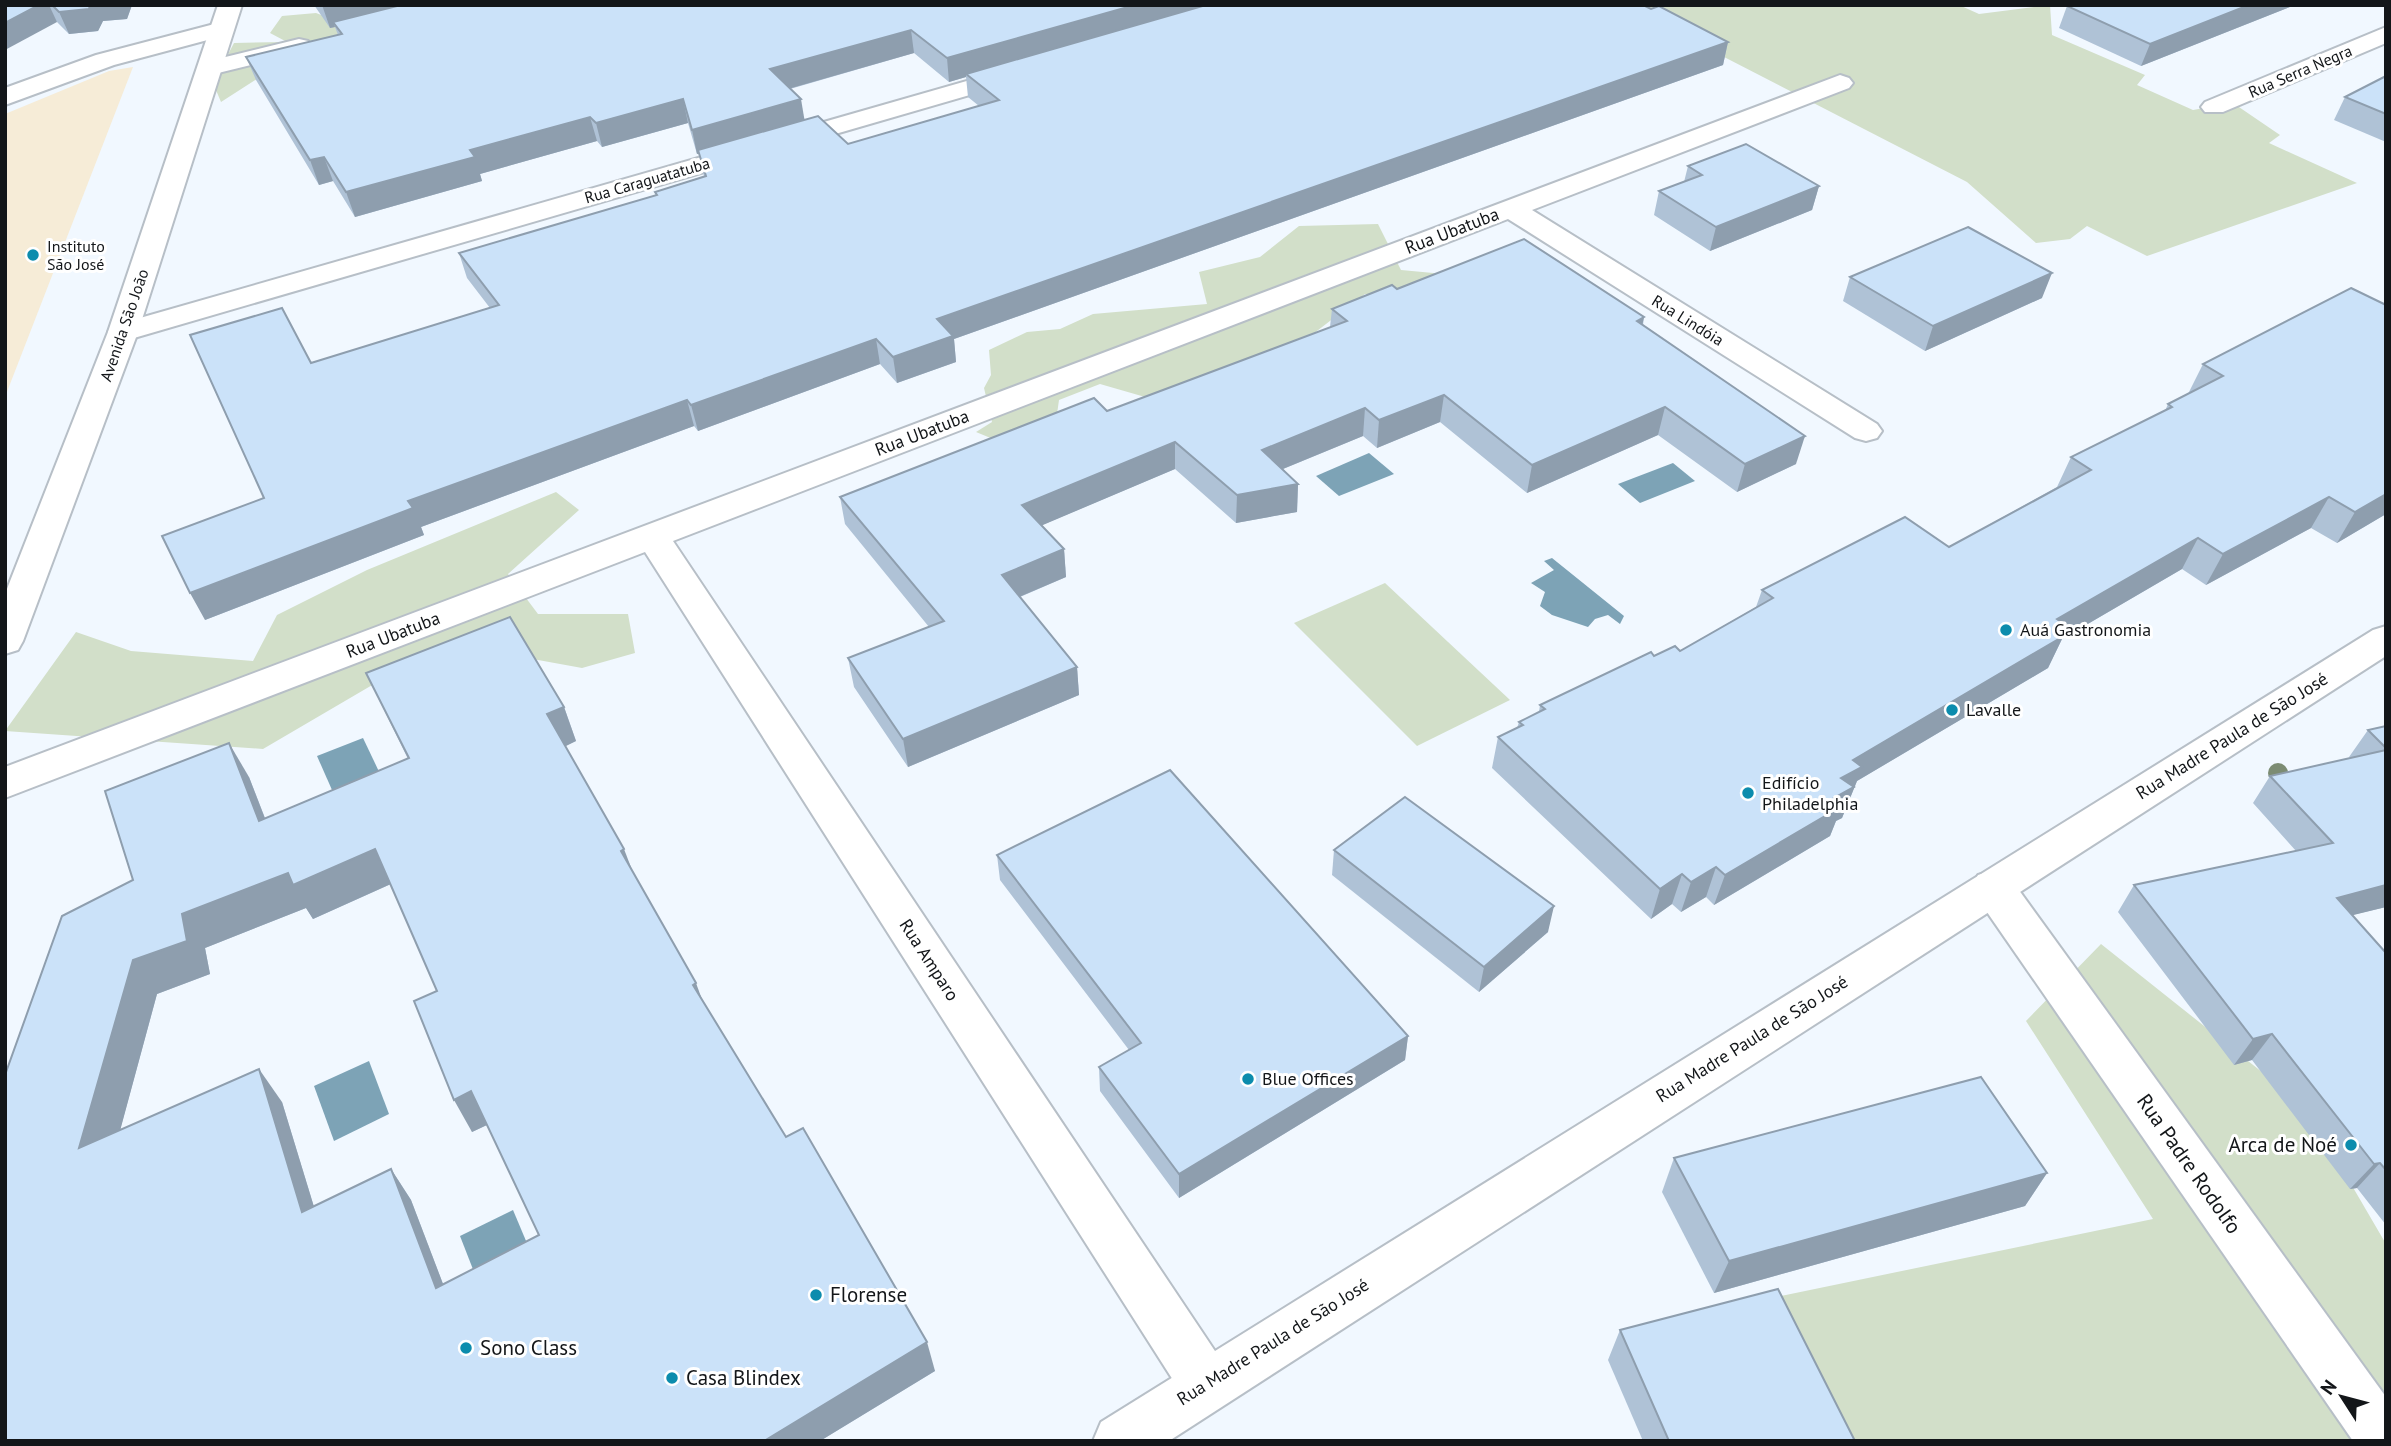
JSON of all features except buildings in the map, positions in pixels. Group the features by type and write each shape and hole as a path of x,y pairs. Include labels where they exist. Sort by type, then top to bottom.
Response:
{"street":[{"name":"Avenida São João","path":"5,641 123,332 226,17"},
{"path":"5,97 226,17"},
{"name":"Rua Serra Negra","path":"2214,107 2386,34"},
{"path":"209,68 316,41"},
{"name":"Rua Caraguatatuba","path":"123,332 1050,64"},
{"name":"Rua Ubatuba","path":"5,783 1840,83"},
{"name":"Rua Lindóia","path":"1511,208 1866,431"},
{"name":"Rua Amparo","path":"652,536 1206,1384"},
{"name":"Rua Madre Paula de São José","path":"1120,1441 1206,1384 2386,639"},
{"name":"Rua Padre Rodolfo","path":"1993,887 2385,1441"}],"shaded area":[{"name":"Instituto São José","path":"133,67 5,397 5,114 109,71"}],"green space":[{"path":"1623,5 1959,5 1979,14 2050,5 2052,35 2145,75 2137,85 2193,110 2233,103 2280,135 2269,143 2357,183 2147,256 2087,226 2070,239 2036,243 1967,182"},
{"path":"316,13 348,25 376,19 271,70 221,102 213,83 234,43 287,42 270,33 282,16"},
{"path":"1378,224 1401,270 1444,274 1427,295 1365,294 1300,344 1152,399 1100,384 1059,400 1055,428 1010,446 976,432 992,422 984,388 991,375 989,350 1027,332 1060,329 1093,314 1207,304 1199,272 1260,257 1299,226"},
{"path":"556,492 579,510 508,574 538,614 628,614 635,653 582,668 444,643 263,749 5,731 76,632 131,651 253,661 277,615 367,570"},
{"path":"1385,583 1510,700 1417,746 1294,623"},
{"path":"2101,944 2306,1107 2386,1244 2386,1441 1839,1441 1781,1296 2153,1219 2026,1021"}],"water":[{"path":"1369,453 1394,474 1339,496 1316,476"},
{"path":"1673,463 1695,481 1640,503 1618,484"},
{"path":"1552,558 1624,616 1620,624 1608,615 1595,619 1588,627 1552,615 1540,606 1545,592 1531,583 1554,570 1544,561"},
{"path":"363,738 383,780 336,799 317,756"},
{"path":"369,1061 389,1114 334,1141 314,1086"},
{"path":"513,1210 537,1267 483,1295 460,1236"}],"place":[{"name":"Instituto São José","path":"33,255"},
{"name":"Auá Gastronomia","path":"2006,630"},
{"name":"Lavalle","path":"1952,710"},
{"name":"Edifício Philadelphia","path":"1748,793"},
{"name":"Blue Offices","path":"1248,1079"},
{"name":"Arca de Noé","path":"2351,1145"},
{"name":"Florense","path":"816,1295"},
{"name":"Sono Class","path":"466,1348"},
{"name":"Casa Blindex","path":"672,1378"}]}
